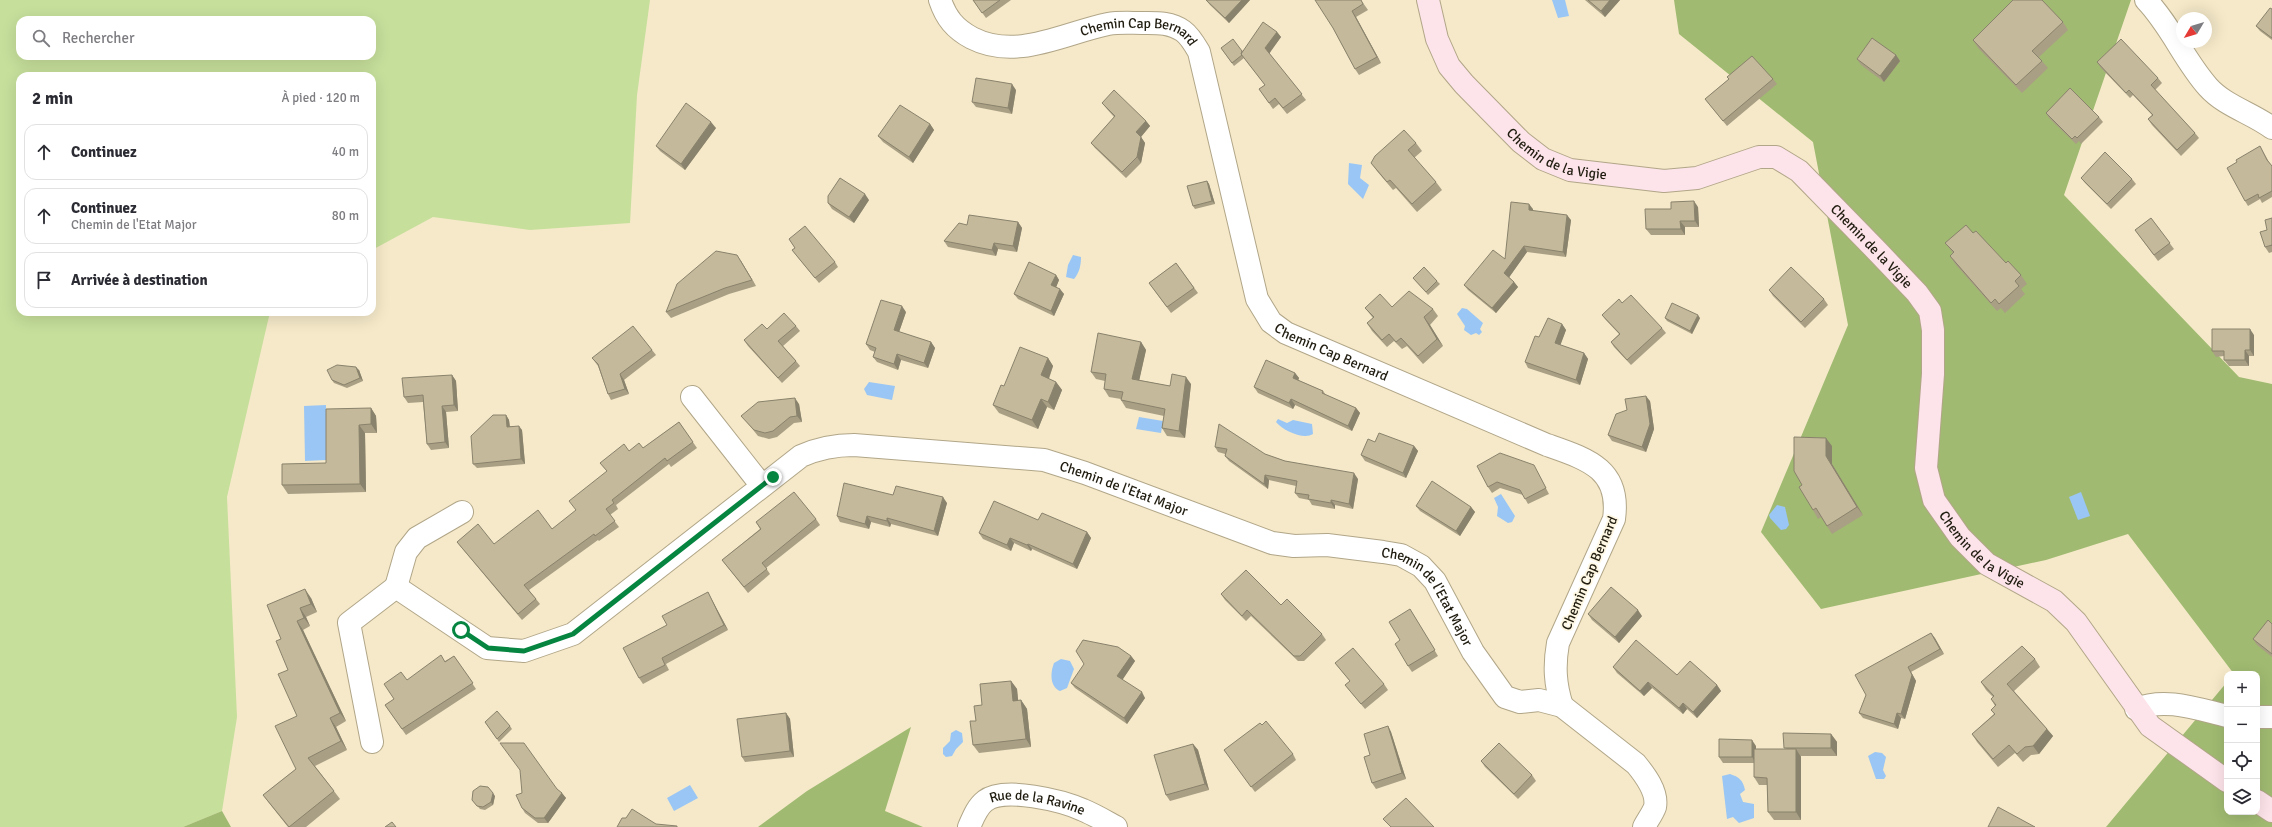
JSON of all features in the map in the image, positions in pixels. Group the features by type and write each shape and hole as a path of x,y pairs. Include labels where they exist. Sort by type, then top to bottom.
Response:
{"street":[{"name":"Chemin Cap Bernard","path":"940,0 952,23 964,33 990,45 1020,47 1034,45 1109,24 1160,23 1172,25 1184,31 1199,52 1257,299 1271,322 1286,333 1547,445 1571,453 1600,468 1614,491 1616,504 1614,519 1558,643 1555,663 1555,683 1562,706"},
{"name":"Chemin de la Vigie","path":"1428,0 1437,39 1449,66 1464,84 1516,136 1543,159 1570,170 1682,181 1697,178 1759,157 1776,157 1804,176 1917,293 1930,311 1934,330 1933,374 1926,468 1934,500 1960,537 1987,564 2054,601 2076,622 2104,659 2136,708 2150,726 2224,779"},
{"path":"2146,0 2171,30 2194,69 2209,88 2228,103 2272,128"},
{"path":"692,397 762,486"},
{"name":"Chemin de l'Etat Major","path":"396,587 488,648 524,651 573,634 801,456 817,449 835,445 1044,460 1085,473 1272,543 1294,546 1327,545 1401,555 1429,572 1473,652 1505,697 1516,701 1539,700 1562,706 1636,764 1646,776 1652,789 1655,807 1644,827"},
{"path":"372,742 350,623 396,587 406,552 417,538 462,512"},
{"path":"2136,708 2148,704 2166,702 2224,715"},
{"path":"2260,717 2272,717"},
{"name":"Rue de la Ravine","path":"969,827 977,809 986,800 1008,795 1053,800 1083,810 1116,827"},
{"path":"2260,803 2272,811"}],"green space":[{"path":"0,0 650,0 637,95 630,223 530,230 433,217 376,248 376,72 16,72 16,316 269,316 227,497 237,717 222,811 183,827 0,827"},
{"path":"1674,0 2131,0 2064,195 2239,377 2272,384 2272,827 2106,827 2224,686 2224,815 2260,815 2260,671 2232,671 2128,534 2046,560 1821,609 1761,532 1848,325 1813,142 1679,34"},
{"path":"911,727 885,811 923,827 758,827 807,791"},
{"path":"222,811 231,827 183,827"}],"water":[{"path":"1552,0 1565,0 1569,16 1558,18"},
{"path":"1349,163 1362,165 1360,178 1369,185 1363,199 1348,184"},
{"path":"1073,255 1081,257 1081,263 1074,279 1066,277 1068,265"},
{"path":"1462,308 1467,309 1483,323 1480,329 1482,332 1479,335 1476,333 1471,335 1464,330 1465,326 1457,314"},
{"path":"869,382 895,386 892,400 867,395 864,389"},
{"path":"326,405 326,460 305,461 304,406"},
{"path":"1139,417 1163,421 1161,433 1136,429"},
{"path":"1278,419 1287,423 1293,420 1312,424 1313,434 1304,436 1294,434 1283,429 1276,422"},
{"path":"2081,492 2090,516 2078,520 2069,497"},
{"path":"1501,494 1515,516 1512,522 1508,523 1497,516 1498,507 1494,498"},
{"path":"1777,505 1785,507 1789,525 1786,529 1781,530 1770,518 1769,515"},
{"path":"1061,659 1070,661 1074,669 1067,688 1060,691 1054,686 1052,671 1054,663"},
{"path":"956,730 962,733 963,742 952,756 946,757 943,754 943,748 950,741 951,733"},
{"path":"1875,752 1882,753 1886,757 1883,770 1886,776 1884,779 1876,779 1868,756"},
{"path":"1730,774 1742,781 1745,790 1740,794 1743,802 1754,804 1754,818 1739,823 1733,817 1727,819 1722,776"},
{"path":"690,785 698,798 674,811 667,798"}],"building":[{"path":"973,0 1000,0 982,13"},
{"path":"1206,0 1242,0 1225,18"},
{"path":"1315,0 1361,0 1363,4 1352,11 1377,57 1355,69 1333,28"},
{"path":"1588,0 1610,0 1601,11"},
{"path":"2013,0 2042,0 2063,22 2032,51 2042,61 2016,85 1973,40"},
{"path":"2270,8 2272,9 2272,38 2256,26"},
{"path":"1263,22 1277,32 1265,48 1302,94 1283,108 1275,98 1269,103 1259,89 1265,85 1241,54"},
{"path":"1872,38 1896,55 1880,76 1857,59"},
{"path":"1233,39 1242,51 1242,55 1232,63 1221,48"},
{"path":"2121,39 2158,78 2151,85 2195,133 2177,150 2148,119 2153,115 2129,90 2126,93 2097,62"},
{"path":"1752,56 1773,79 1723,121 1705,99 1729,79 1727,77"},
{"path":"976,78 1012,84 1008,108 972,102"},
{"path":"2070,88 2099,117 2077,138 2075,136 2072,139 2046,113"},
{"path":"1114,90 1146,121 1136,132 1141,137 1137,157 1122,172 1091,143 1115,116 1102,103"},
{"path":"686,103 711,122 681,164 656,146"},
{"path":"900,105 930,124 909,157 878,136"},
{"path":"1404,130 1416,143 1408,150 1436,182 1412,204 1390,180 1387,182 1371,163 1375,156"},
{"path":"2260,146 2267,160 2272,166 2272,191 2259,198 2258,194 2245,201 2227,168 2237,162 2236,160"},
{"path":"2105,152 2132,179 2107,204 2081,178"},
{"path":"840,178 865,194 849,217 828,203 828,196"},
{"path":"1207,181 1212,201 1193,206 1187,186"},
{"path":"1694,201 1695,221 1680,221 1681,229 1646,229 1645,209 1671,209 1671,202"},
{"path":"1511,202 1529,204 1529,210 1567,215 1563,252 1524,246 1504,273 1514,282 1492,308 1464,285 1493,250 1505,259"},
{"path":"969,215 1018,222 1013,246 994,243 992,250 944,241 959,223 967,225"},
{"path":"2151,218 2170,243 2154,255 2135,230"},
{"path":"2272,218 2272,245 2265,247 2260,232 2267,230 2265,220"},
{"path":"1966,225 1973,233 1976,231 2006,263 2008,261 2021,275 2015,281 2019,286 1999,304 1995,299 1991,303 1950,256 1954,252 1945,243"},
{"path":"805,226 835,262 815,278 792,250 795,248 789,239"},
{"path":"716,251 737,255 752,280 725,288 666,312 677,284"},
{"path":"1029,262 1056,275 1051,285 1060,289 1051,311 1014,294"},
{"path":"1176,263 1194,288 1167,307 1149,283"},
{"path":"1424,267 1437,281 1426,292 1413,278"},
{"path":"1791,267 1824,299 1801,322 1769,290"},
{"path":"1409,291 1433,309 1424,317 1437,339 1418,356 1401,338 1396,342 1389,334 1382,340 1367,323 1374,317 1365,308 1380,294 1392,307"},
{"path":"1631,295 1662,328 1627,360 1611,342 1620,334 1602,315 1619,299 1622,303"},
{"path":"881,300 902,306 894,330 931,342 924,363 897,354 894,364 873,357 876,348 866,344"},
{"path":"1672,303 1698,315 1690,331 1665,318"},
{"path":"784,313 796,326 778,341 796,361 778,378 744,340 762,324 767,329"},
{"path":"1548,318 1562,324 1555,343 1584,353 1576,380 1525,362 1535,336 1539,337"},
{"path":"633,326 652,350 620,374 625,389 608,394 598,364 592,358"},
{"path":"2212,329 2250,329 2250,350 2245,350 2245,360 2224,360 2224,351 2212,351"},
{"path":"1098,333 1141,342 1132,379 1170,386 1172,374 1186,377 1179,431 1162,428 1165,409 1121,400 1123,392 1104,389 1106,374 1091,372"},
{"path":"1020,347 1048,358 1041,375 1056,382 1048,402 1041,399 1032,420 993,405 1001,385 1004,386"},
{"path":"1266,360 1295,373 1293,378 1356,408 1348,426 1291,399 1289,403 1254,387"},
{"path":"337,365 356,367 360,378 344,385 332,380 327,370"},
{"path":"452,375 454,405 442,406 445,442 427,444 423,395 404,397 402,378"},
{"path":"1646,396 1650,424 1642,447 1608,435 1616,414 1627,410 1625,399"},
{"path":"795,398 797,416 790,417 773,431 765,433 754,430 741,416 758,402"},
{"path":"371,408 371,424 359,425 360,484 282,485 282,464 326,463 326,409"},
{"path":"493,415 506,415 507,427 519,426 521,459 473,464 471,436"},
{"path":"679,422 693,442 667,461 665,458 612,500 614,503 606,509 615,521 595,536 594,534 524,585 536,599 518,614 457,542 478,524 494,544 538,510 552,529 576,510 569,501 607,471 600,463 624,444 629,451 639,443 643,448"},
{"path":"1219,424 1265,454 1285,461 1354,473 1349,504 1331,500 1331,503 1308,499 1309,495 1295,493 1297,481 1265,475 1264,484 1225,456 1227,449 1215,447"},
{"path":"1379,433 1414,446 1403,473 1361,455 1368,439 1375,442"},
{"path":"1794,437 1826,438 1826,456 1857,507 1827,526 1816,508 1813,510 1799,487 1802,485 1794,471"},
{"path":"1500,453 1534,465 1546,488 1525,499 1520,490 1497,482 1488,487 1477,466"},
{"path":"1432,481 1471,507 1456,531 1416,506"},
{"path":"844,483 893,495 896,486 943,497 934,531 887,518 887,521 867,516 865,524 837,516"},
{"path":"794,492 816,519 762,563 767,569 744,587 722,560 761,529 756,522"},
{"path":"994,501 1038,520 1042,513 1087,532 1073,564 1028,544 1027,545 1010,538 1007,545 979,533"},
{"path":"1246,570 1281,605 1287,599 1322,634 1300,656 1294,656 1247,610 1242,616 1221,594"},
{"path":"1611,587 1638,610 1615,637 1588,614"},
{"path":"305,589 311,604 300,608 304,618 297,621 340,713 330,718 341,741 308,758 334,791 289,827 263,795 296,769 275,726 297,716 278,674 288,670 276,641 281,639 267,605"},
{"path":"708,592 724,625 662,658 665,665 639,678 623,648 667,625 662,616"},
{"path":"1410,609 1435,650 1408,666 1395,644 1400,640 1389,622"},
{"path":"2268,620 2272,624 2272,654 2253,639"},
{"path":"1931,633 1940,649 1908,667 1912,675 1901,714 1897,713 1894,724 1859,713 1866,695 1855,675"},
{"path":"1083,640 1118,647 1131,656 1117,676 1142,692 1124,718 1071,683 1084,664 1076,651"},
{"path":"1636,640 1677,675 1690,661 1717,685 1693,712 1683,703 1679,708 1648,682 1640,691 1613,667"},
{"path":"2022,646 2035,659 2007,684 2047,729 2033,746 2025,747 2017,754 2009,745 1993,759 1972,734 1995,714 1991,710 1996,705 1991,699 1994,696 1981,682"},
{"path":"1353,648 1384,684 1361,704 1345,685 1350,681 1335,663"},
{"path":"441,655 445,662 454,656 473,683 402,729 385,705 394,699 384,684 401,672 407,680"},
{"path":"1011,681 1013,701 1021,700 1026,739 973,745 970,721 976,721 974,706 982,705 980,684"},
{"path":"497,711 510,726 497,739 485,722"},
{"path":"786,713 790,751 742,757 737,719"},
{"path":"1266,721 1293,754 1251,787 1224,750 1260,723 1262,725"},
{"path":"1388,726 1402,773 1372,783 1364,757 1370,755 1364,734"},
{"path":"1783,733 1831,734 1831,748 1784,748"},
{"path":"1719,739 1752,740 1752,757 1719,757"},
{"path":"500,743 524,743 557,789 562,793 544,818 535,818 522,808 516,795 522,793 520,770"},
{"path":"1499,743 1532,775 1514,794 1481,761"},
{"path":"1193,744 1205,784 1166,795 1154,755"},
{"path":"1754,749 1796,749 1796,812 1768,812 1767,778 1754,777"},
{"path":"480,786 488,787 493,793 491,802 483,807 477,806 472,800 473,791"},
{"path":"1406,798 1434,827 1391,827 1383,819"},
{"path":"1998,807 2035,827 1988,827"},
{"path":"632,809 656,824 677,827 617,827 622,818 626,818"},
{"path":"392,822 396,827 385,827"}],"route":[{"path":"461,630 488,648 524,651 573,634 773,477"}]}
